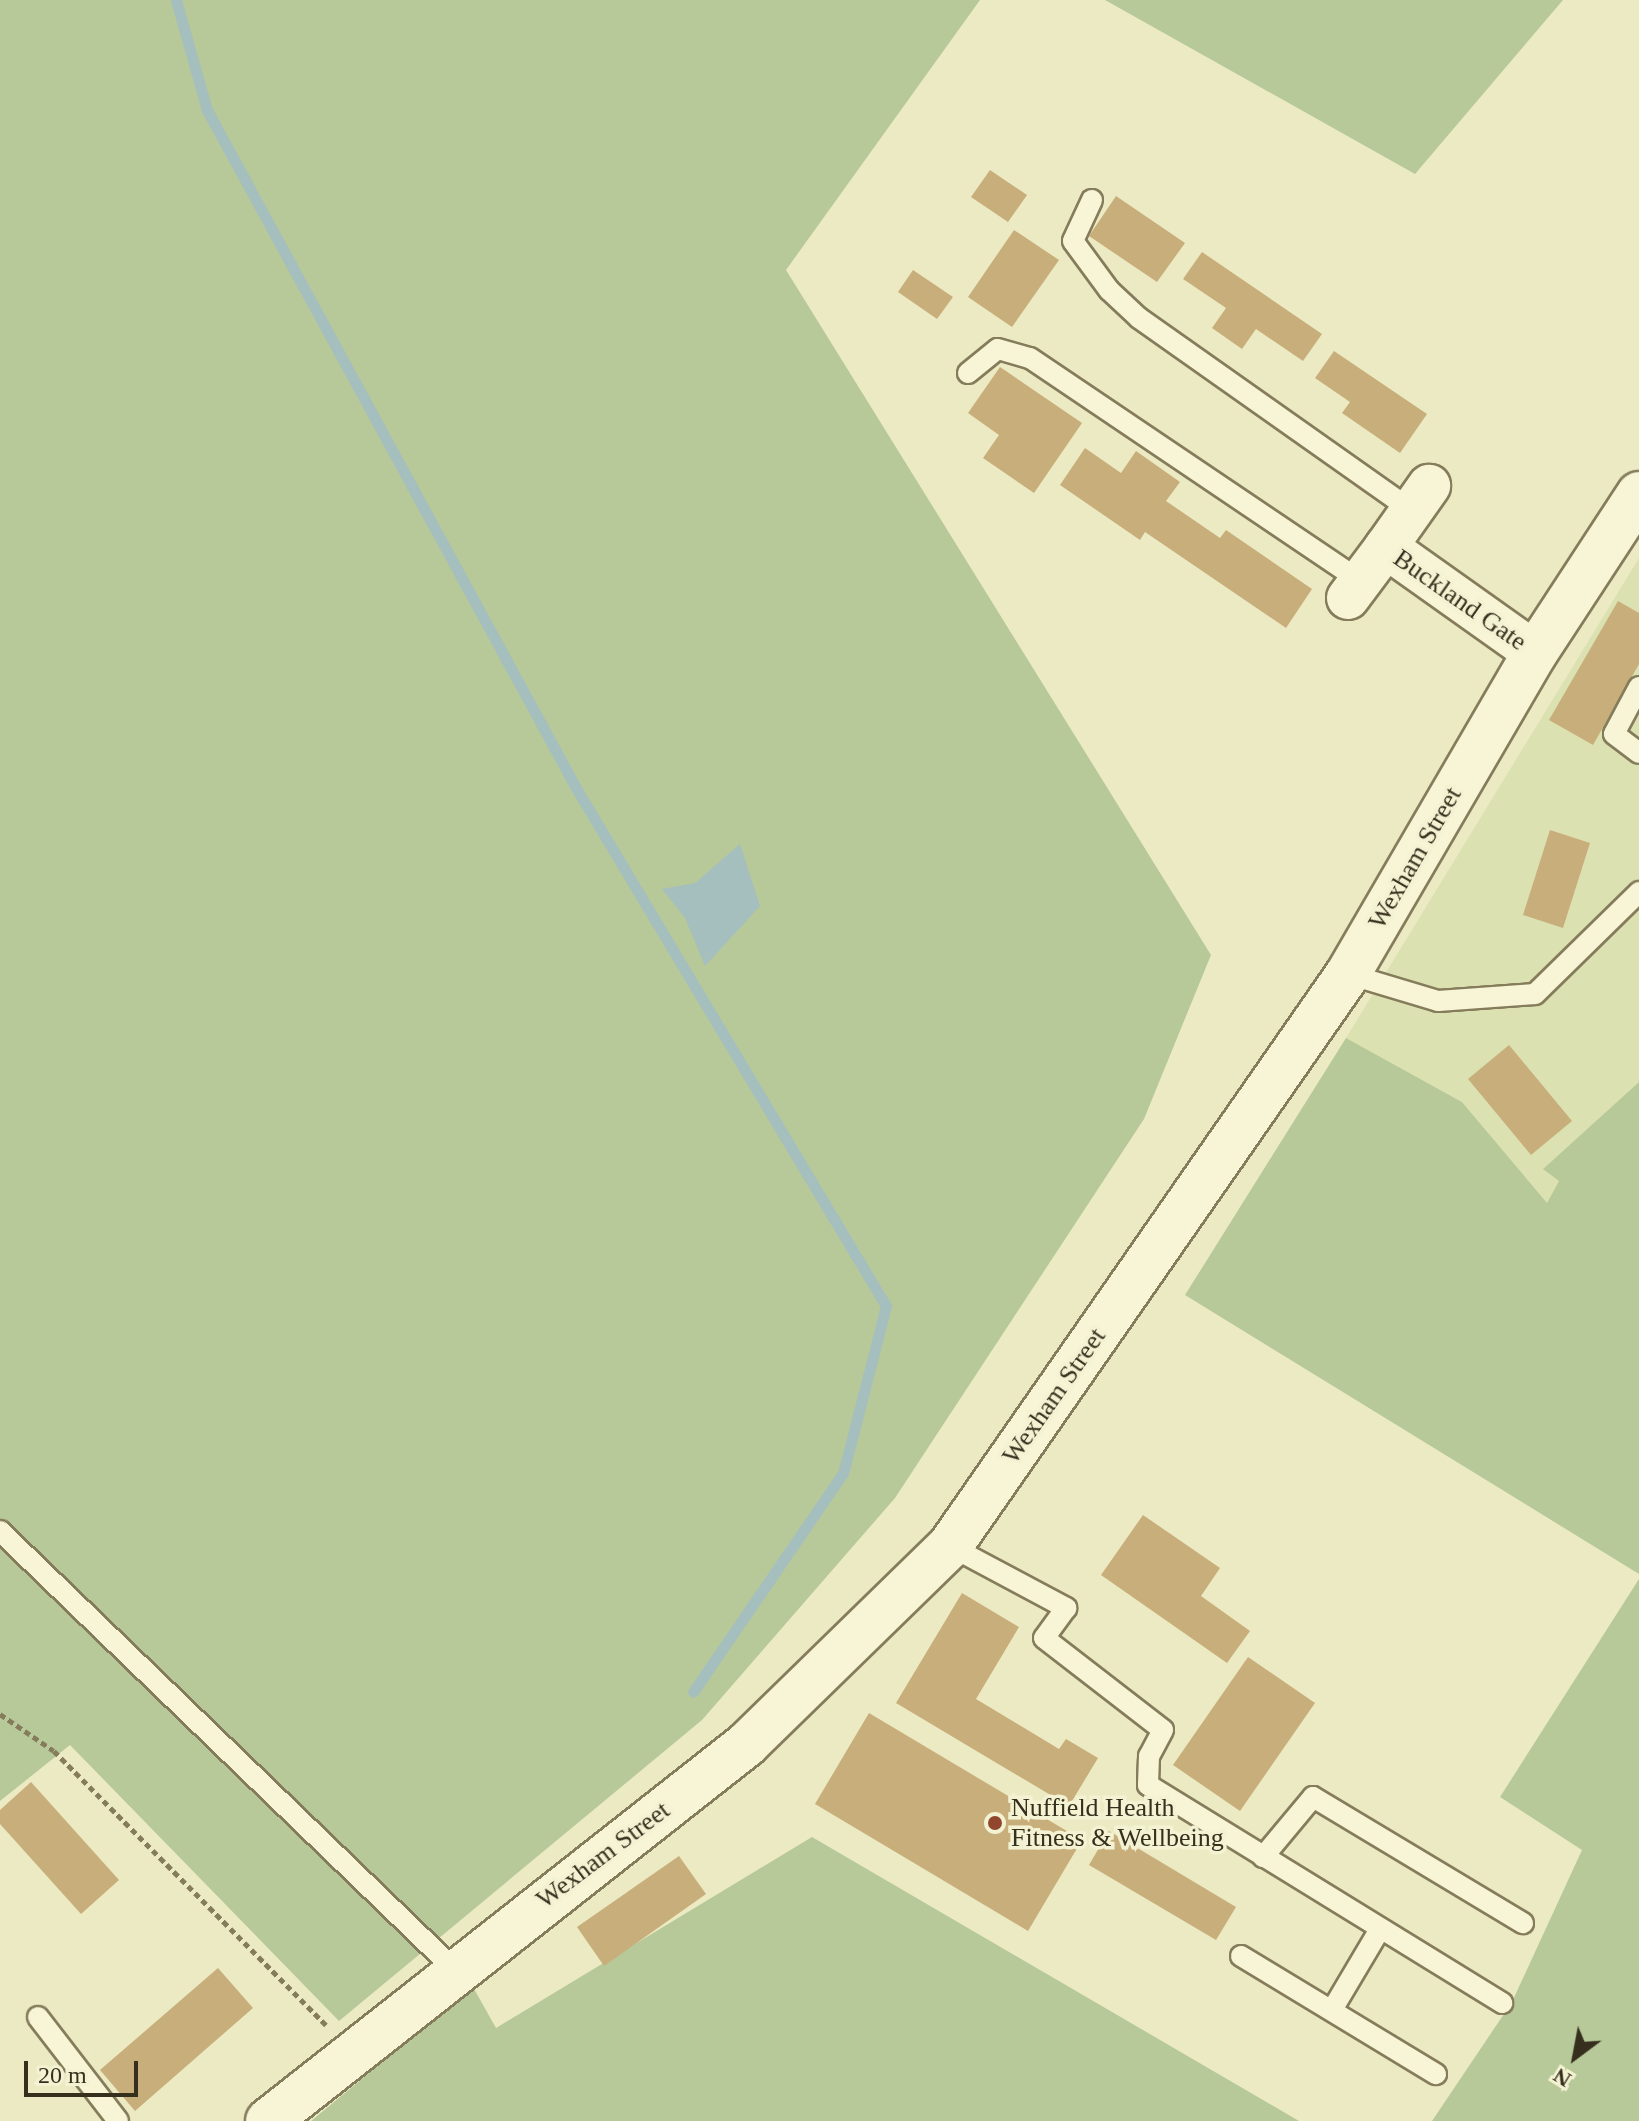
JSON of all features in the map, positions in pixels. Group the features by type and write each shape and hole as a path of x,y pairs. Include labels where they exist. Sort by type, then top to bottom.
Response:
{"street":[{"name":"Wexham Street","path":"268,2121 454,1969 747,1744 950,1546 1348,974 1535,653 1639,494"},
{"name":"Buckland Gate","path":"1355,590 1420,498"},
{"name":"Buckland Gate","path":"1386,547 1535,653"}],"lane":[{"path":"1092,200 1073,241 1109,290 1139,318 1420,498"},
{"path":"968,373 998,349 1030,358 1355,590"},
{"path":"1639,687 1614,734 1639,753"},
{"path":"1348,974 1438,1001 1535,994 1639,892"},
{"path":"0,1531 454,1969"},
{"path":"950,1546 1066,1608 1044,1638 1163,1730 1149,1756 1148,1785 1502,2003"},
{"path":"1263,1857 1313,1797 1523,1923"},
{"path":"1332,2010 1380,1929"},
{"path":"1241,1956 1436,2074"},
{"path":"38,2017 118,2121"}],"path":[{"path":"0,1714 54,1751 353,2052"}],"green space":[{"path":"0,0 980,0 786,270 1211,955 1144,1119 895,1498 702,1720 339,2021 70,1745 0,1801"},
{"path":"1105,0 1563,0 1415,174"},
{"path":"1639,558 1639,1082 1544,1168 1559,1181 1547,1204 1462,1102 1346,1038"},
{"path":"1346,1038 1462,1102 1547,1203 1559,1181 1543,1169 1639,1082 1639,1574 1185,1295"},
{"path":"1639,1579 1639,2121 1432,2121 1512,2002 1582,1850 1500,1797"},
{"path":"812,1837 1299,2121 311,2121 473,1987 496,2028"}],"water":[{"path":"740,844 760,906 705,966 685,918 662,889 695,883"}],"building":[{"path":"990,170 1027,195 1008,222 971,197"},
{"path":"1116,196 1185,243 1157,282 1089,236"},
{"path":"1014,230 1059,260 1012,327 968,297"},
{"path":"1202,252 1322,334 1303,361 1256,329 1242,349 1212,328 1226,308 1183,279"},
{"path":"913,270 953,297 937,319 898,292"},
{"path":"1334,351 1427,414 1400,453 1342,413 1350,402 1315,378"},
{"path":"1000,367 1082,423 1034,493 983,458 999,435 968,413"},
{"path":"1085,448 1121,473 1136,451 1180,482 1166,501 1220,538 1226,530 1312,589 1286,628 1145,532 1140,540 1060,485"},
{"path":"1618,601 1639,613 1639,664 1593,745 1549,720"},
{"path":"1550,830 1590,843 1563,928 1523,915"},
{"path":"1509,1045 1572,1121 1531,1155 1468,1079"},
{"path":"1143,1515 1220,1568 1201,1596 1250,1631 1227,1663 1101,1575"},
{"path":"962,1593 1019,1627 976,1699 1059,1749 1066,1739 1098,1758 1069,1806 896,1703"},
{"path":"1248,1657 1315,1703 1240,1811 1173,1765"},
{"path":"869,1713 1082,1840 1028,1931 815,1804"},
{"path":"31,1782 119,1880 81,1914 0,1824 0,1810"},
{"path":"1109,1831 1236,1907 1216,1940 1089,1865"},
{"path":"679,1856 706,1894 604,1966 577,1927"},
{"path":"218,1968 253,2008 135,2111 100,2070"}],"waterway":[{"path":"176,0 207,110 576,788 886,1306 843,1473 693,1692"}],"place":[{"name":"Nuffield Health Fitness & Wellbeing","path":"995,1823"}]}
